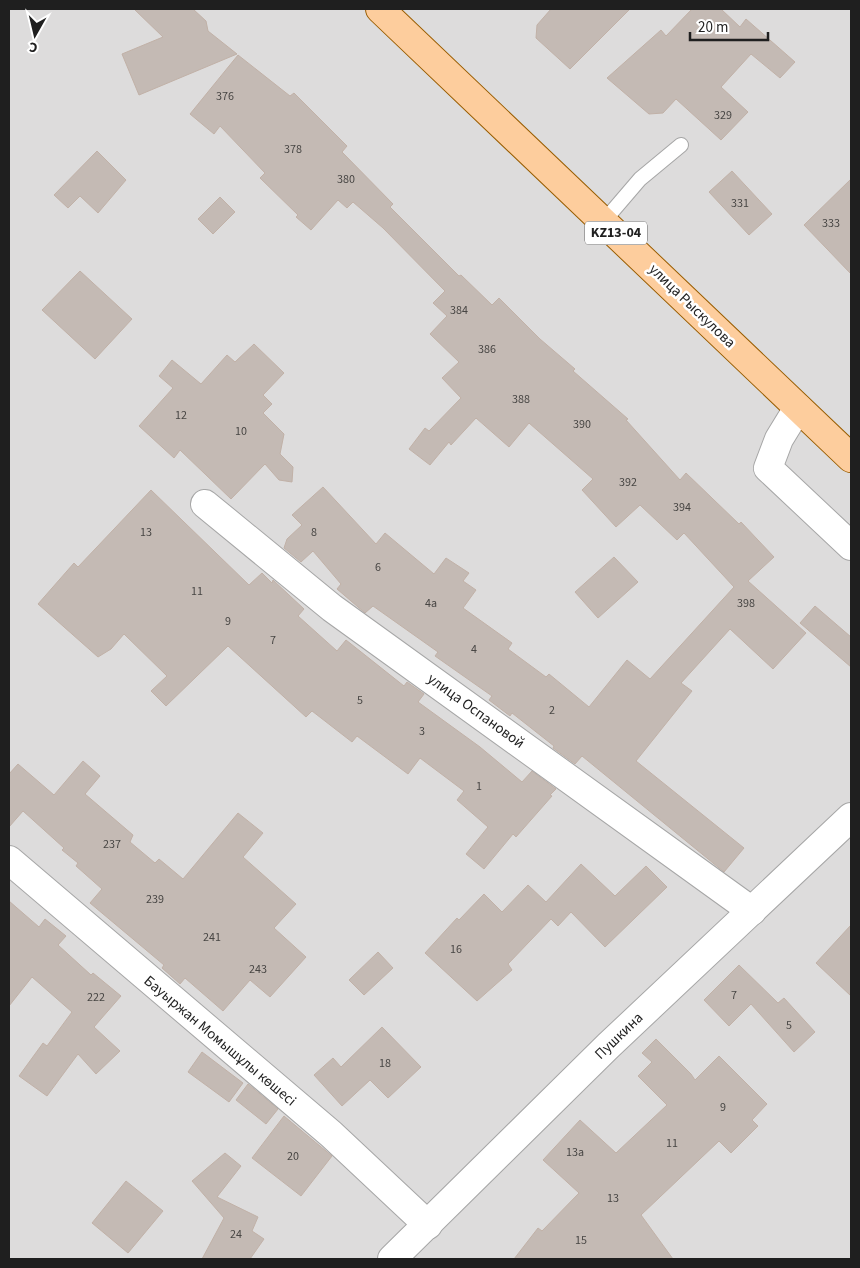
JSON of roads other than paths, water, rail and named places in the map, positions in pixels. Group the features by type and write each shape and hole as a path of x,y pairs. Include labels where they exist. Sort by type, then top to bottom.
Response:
{"main road":[{"name":"улица Рыскулова","path":"380,9 851,458"}],"street":[{"path":"798,408 779,439 768,468 851,546"},
{"name":"улица Оспановой","path":"205,504 332,608 752,911"},
{"name":"Пушкина","path":"392,1259 608,1046 851,817"},
{"name":"Бауыржан Момышұлы көшесі","path":"9,860 331,1134 428,1225"}],"lane":[{"path":"604,221 640,178 681,145"}]}
